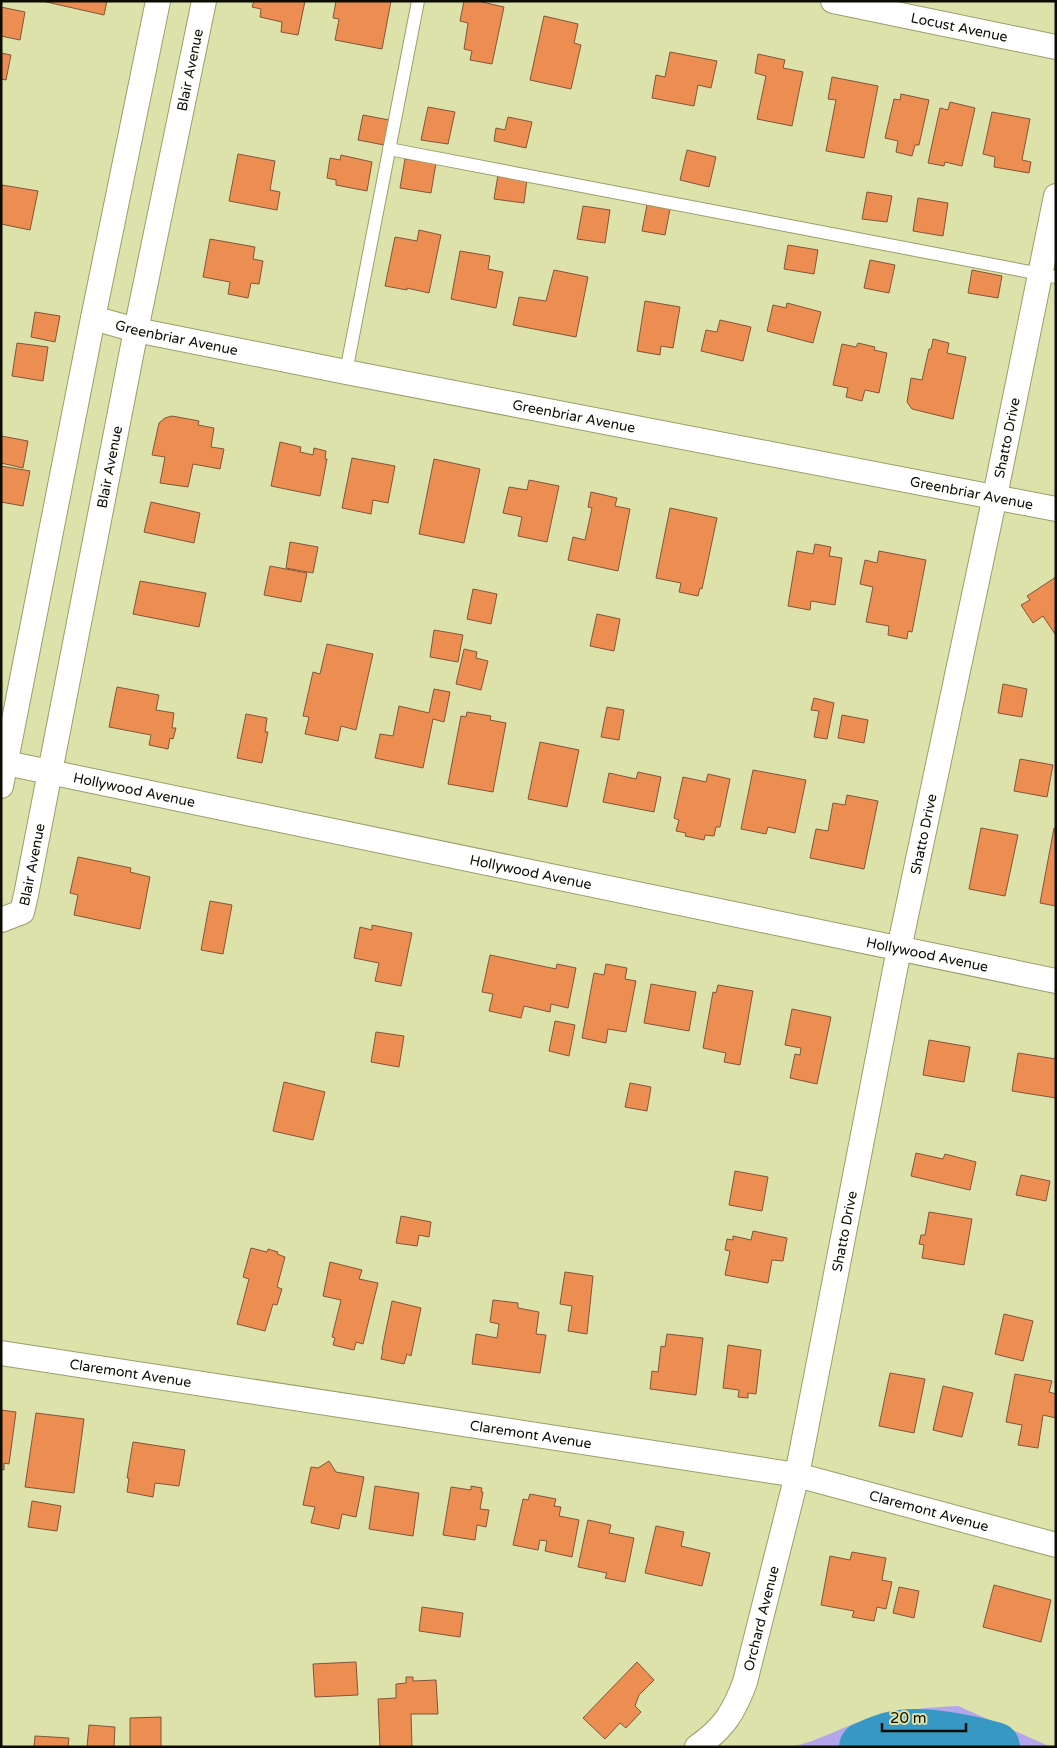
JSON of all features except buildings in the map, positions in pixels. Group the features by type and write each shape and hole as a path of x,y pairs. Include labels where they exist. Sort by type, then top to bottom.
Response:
{"street":[{"path":"1,786 93,318 158,1"},
{"name":"Blair Avenue","path":"1,920 22,912 51,772 136,330 204,1"},
{"name":"Locust Avenue","path":"833,1 1056,47"},
{"name":"Shatto Drive","path":"797,1475 899,949 995,496 1048,275 1056,196"},
{"name":"Greenbriar Avenue","path":"93,318 136,330 346,372 1056,509"},
{"name":"Hollywood Avenue","path":"6,763 1056,981"},
{"name":"Claremont Avenue","path":"1,1353 797,1475 1056,1546"},
{"name":"Orchard Avenue","path":"697,1747 718,1731 738,1700 751,1663 797,1475"}],"lane":[{"path":"346,372 418,1"},
{"path":"389,149 1048,275"}],"shaded area":[{"path":"958,1706 1051,1747 792,1747 813,1741 873,1717 915,1709"}],"waterway":[{"path":"864,1747 890,1737 914,1734 956,1738 995,1747"}]}
